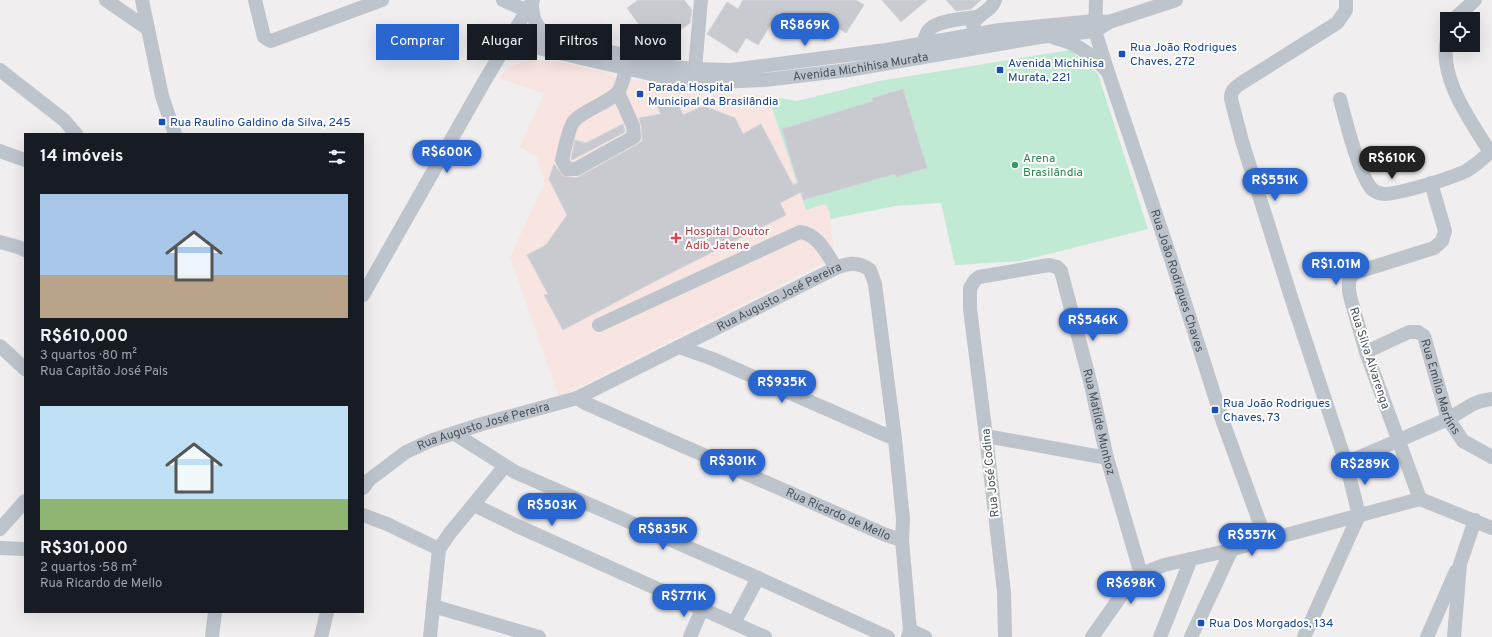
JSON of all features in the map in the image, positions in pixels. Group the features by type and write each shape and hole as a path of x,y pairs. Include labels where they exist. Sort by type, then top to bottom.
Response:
{"street":[{"path":"106,0 148,29"},
{"path":"142,0 162,96 175,133"},
{"path":"255,0 264,37 268,40 275,39 382,0"},
{"path":"503,0 531,4"},
{"path":"695,69 701,0"},
{"path":"923,43 930,28 936,24 976,17 990,9 994,5 995,0"},
{"path":"1096,0 1095,26 1176,0"},
{"path":"1304,637 1359,515 1346,463 1290,294 1247,157 1231,99 1231,94 1240,84 1337,23 1346,10 1346,0"},
{"path":"1461,12 1475,0"},
{"path":"519,24 531,4"},
{"path":"531,4 535,22 540,30 545,33"},
{"path":"971,35 973,23 976,17"},
{"name":"Avenida Michihisa Murata","path":"612,52 674,67 731,70 886,50 1000,30 1095,26"},
{"name":"Avenida Michihisa Murata","path":"537,42 626,68 677,80 718,82 765,80 848,70 1049,36 1095,26"},
{"name":"Rua João Rodrigues Chaves","path":"1095,26 1108,72 1170,256 1223,422 1266,540"},
{"path":"1049,36 1061,39 1079,47 1094,58 1108,72"},
{"path":"1340,99 1362,172 1372,189 1383,194 1394,193 1431,183 1465,171 1478,163 1491,151 1461,104 1449,76 1445,52"},
{"path":"364,293 498,60"},
{"path":"618,92 634,126 634,137 576,169 568,169 562,160 572,122 583,113 603,103 618,92 624,79 626,68"},
{"path":"0,70 64,120 75,133"},
{"path":"0,151 24,160"},
{"name":"Rua Silva Alvarenga","path":"1420,499 1366,352 1349,291 1349,280 1354,273 1434,248 1441,243 1445,232 1431,183"},
{"path":"599,325 800,232 807,233 814,237 836,268"},
{"path":"0,242 24,250"},
{"name":"Rua Augusto José Pereira","path":"364,487 369,480 406,452 430,441 488,422 577,398 844,264 858,264 867,267 872,274 875,284 895,439 903,519 902,540 909,633"},
{"name":"Rua Matilde Munhoz","path":"970,309 970,288 979,277 1049,265 1059,268 1063,278 1091,385 1107,458 1141,574"},
{"name":"Rua José Codina","path":"970,309 1004,592 1005,637"},
{"name":"Rua Emílio Martins","path":"1366,352 1409,332 1418,332 1424,336 1448,419 1463,441 1492,457"},
{"path":"0,346 24,369"},
{"path":"679,347 713,360 895,439"},
{"name":"Rua Ricardo de Mello","path":"577,398 821,507 886,535 902,540"},
{"path":"1346,463 1448,419 1472,404 1492,398"},
{"path":"455,434 515,472 758,578 888,637"},
{"path":"986,436 1107,458"},
{"path":"430,637 439,549 450,533 505,466"},
{"path":"1092,637 1123,593 1141,574 1164,566 1420,499 1492,528"},
{"path":"0,529 24,502"},
{"path":"474,505 765,637"},
{"path":"364,515 387,524 439,549"},
{"path":"1427,637 1460,564 1475,520"},
{"path":"0,548 24,549"},
{"path":"1191,637 1232,549"},
{"path":"1160,637 1191,559"},
{"path":"1454,637 1460,564"},
{"path":"734,623 758,578"},
{"path":"433,606 539,637"},
{"path":"690,637 702,609"},
{"path":"212,637 216,613"},
{"path":"321,637 327,613"},
{"path":"909,633 925,637"}],"shaded area":[{"name":"Hospital Doutor Adib Jatene","path":"529,60 560,62 692,93 768,96 806,210 825,204 830,212 834,258 559,397 510,257 545,183 537,157 520,147 544,93 497,78 510,67"}],"green space":[{"path":"1070,50 1098,74 1148,229 1021,261 955,265 941,203 895,206 830,219 830,212 825,204 806,210 768,96 797,101 879,81"}],"building":[{"path":"638,0 684,0 692,10 690,23 681,30 681,24 639,24 627,8"},
{"path":"743,0 856,0 864,5 846,33 835,26 825,41 779,12 758,45 746,38 737,53 707,34 727,2 738,9"},
{"path":"882,0 927,0 901,22"},
{"path":"946,0 981,0 971,9 956,11"},
{"path":"903,89 927,168 896,177 895,174 803,200 801,192 780,203 786,215 661,278 563,330 544,295 548,294 527,255 546,245 567,215 549,179 554,164 563,176 576,178 580,176 642,141 639,118 661,114 657,106 675,98 683,115 701,107 706,107 735,118 743,134 761,124 793,185 798,183 782,129 873,101 872,98"},
{"path":"623,124 625,132 572,160 571,159 575,140 586,143"}],"place":[{"name":"Rua João Rodrigues Chaves, 272","path":"1122,54"},
{"name":"Avenida Michihisa Murata, 221","path":"1000,70"},
{"name":"Parada Hospital Municipal da Brasilândia","path":"640,94"},
{"name":"Rua Raulino Galdino da Silva, 245","path":"162,122"},
{"name":"Arena Brasilândia","path":"1015,165"},
{"name":"Hospital Doutor Adib Jatene","path":"676,238"},
{"name":"Rua João Rodrigues Chaves, 73","path":"1215,410"},
{"name":"Rua Dos Morgados, 134","path":"1201,623"}]}
